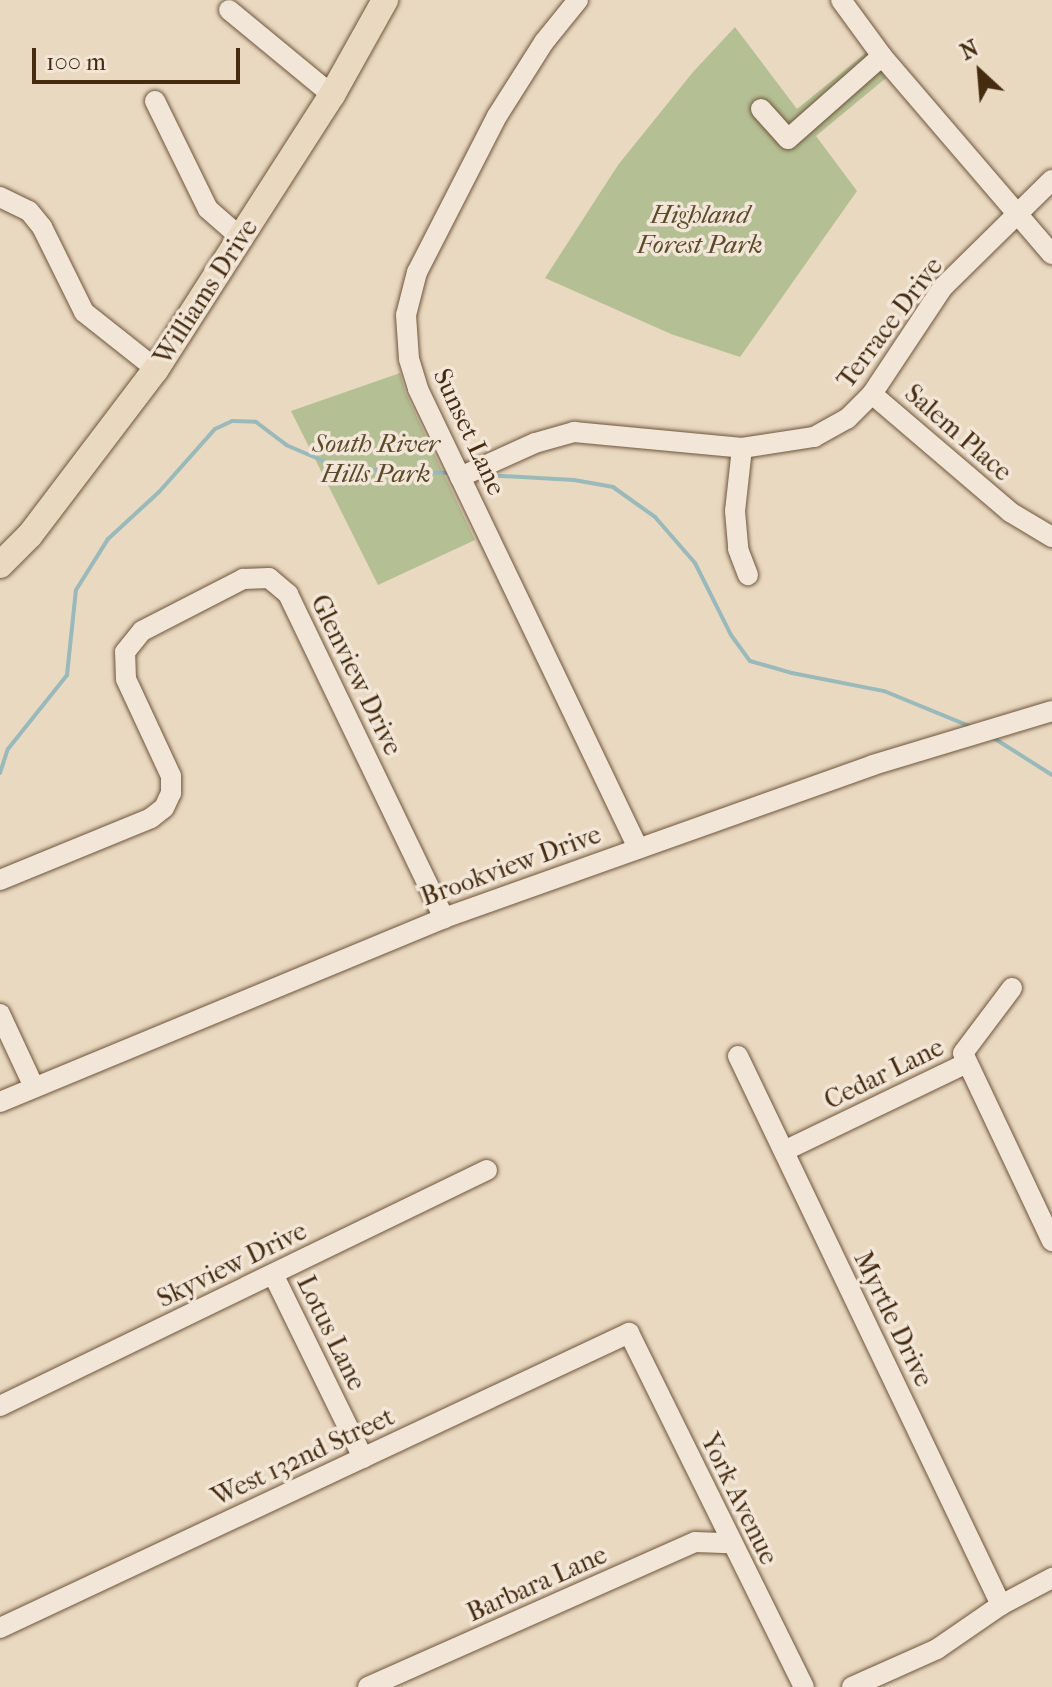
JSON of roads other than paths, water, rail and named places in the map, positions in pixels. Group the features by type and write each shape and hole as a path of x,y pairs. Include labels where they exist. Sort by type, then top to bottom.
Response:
{"main road":[{"name":"Williams Drive","path":"0,565 30,535 156,369 332,95 385,0"}],"street":[{"name":"Sunset Lane","path":"578,0 544,42 497,116 417,272 406,315 409,359 418,389 638,848"},
{"path":"841,0 882,56 1052,254"},
{"path":"229,10 332,95"},
{"path":"761,109 788,139 882,56"},
{"path":"155,101 208,209 241,238"},
{"name":"Terrace Drive","path":"460,477 535,443 574,432 742,448 814,437 847,419 872,394 943,287 1052,180"},
{"path":"0,197 29,211 42,227 84,312 156,369"},
{"name":"Salem Place","path":"872,394 1010,512 1052,537"},
{"path":"742,448 735,511 738,549 748,575"},
{"name":"Glenview Drive","path":"0,880 151,818 164,808 171,793 171,776 126,679 125,652 142,631 231,585 243,579 269,578 288,594 444,918"},
{"name":"Brookview Drive","path":"0,1102 444,918 873,765 1052,711"},
{"name":"Cedar Lane","path":"784,1151 967,1063 963,1053 1012,988"},
{"path":"0,1014 34,1087"},
{"name":"Myrtle Drive","path":"738,1056 1001,1605"},
{"path":"967,1063 1043,1204 1052,1241"},
{"name":"Skyview Drive","path":"0,1406 487,1170"},
{"name":"Lotus Lane","path":"273,1274 363,1458"},
{"name":"West 132nd Street","path":"0,1628 629,1333"},
{"name":"York Avenue","path":"629,1333 730,1543 804,1687"},
{"name":"Barbara Lane","path":"368,1687 695,1542 730,1543"},
{"path":"852,1687 937,1649 1001,1605 1052,1578"}],"waterway":[{"path":"0,773 8,749 67,675 76,590 108,539 159,492 215,429 232,421 256,422 286,445 342,469 450,473"},
{"path":"483,475 574,480 613,487 655,517 695,563 731,635 750,661 792,673 884,691 974,728"},
{"path":"992,737 1052,775"}],"park label":[{"name":"Highland Forest Park","path":"700,230"},
{"name":"South River Hills Park","path":"376,459"}]}
